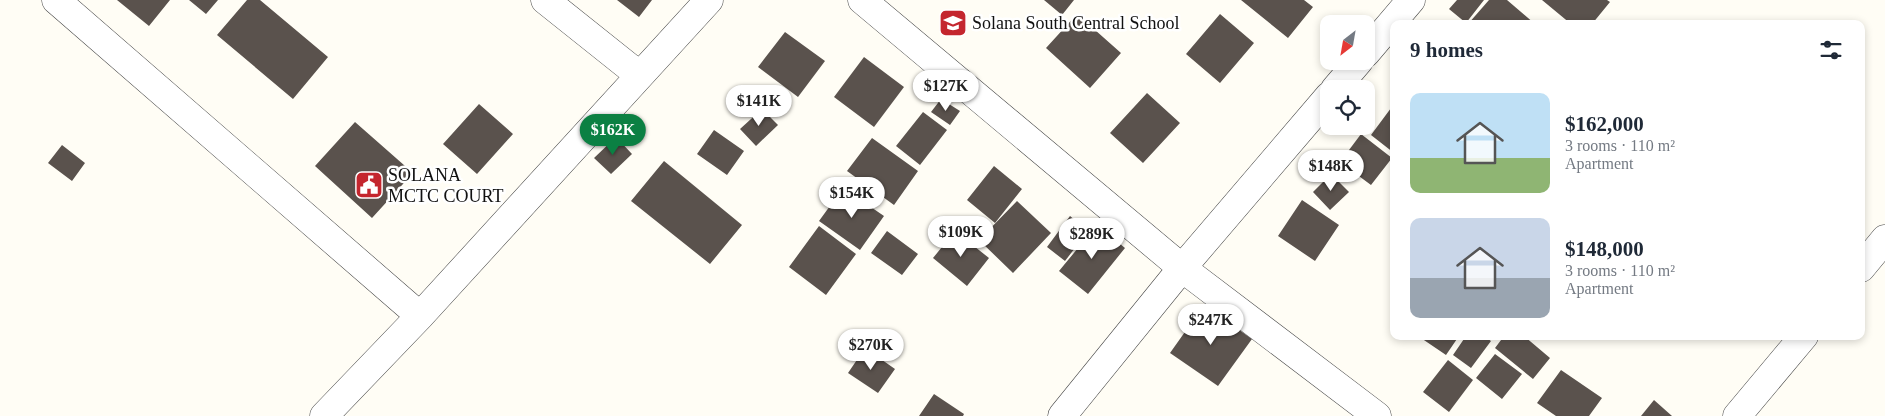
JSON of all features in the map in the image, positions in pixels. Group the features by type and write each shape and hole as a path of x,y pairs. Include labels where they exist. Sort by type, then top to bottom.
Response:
{"street":[{"path":"56,0 420,316"},
{"path":"545,0 639,76"},
{"path":"324,416 420,316 709,0"},
{"path":"862,0 1182,268 1377,416"},
{"path":"1394,20 1411,0"},
{"path":"1375,42 1390,25"},
{"path":"1343,80 1351,70"},
{"path":"1062,416 1182,268 1320,107"},
{"path":"1865,263 1885,239"},
{"path":"1737,416 1801,340"}],"building":[{"path":"117,0 170,0 149,26"},
{"path":"189,0 218,0 206,14"},
{"path":"247,0 260,0 328,57 293,99 217,35"},
{"path":"617,0 652,0 639,17"},
{"path":"1044,0 1074,0 1062,15"},
{"path":"1241,0 1304,0 1313,7 1288,38"},
{"path":"1457,0 1484,0 1468,20 1462,20 1449,9"},
{"path":"1489,0 1507,0 1530,20 1472,20"},
{"path":"1542,0 1607,0 1610,2 1595,20 1566,20"},
{"path":"1077,14 1121,53 1090,88 1046,48"},
{"path":"1220,14 1254,43 1220,83 1186,54"},
{"path":"785,32 825,61 798,97 758,67"},
{"path":"864,57 904,87 874,127 834,97"},
{"path":"1147,93 1180,123 1143,163 1110,133"},
{"path":"941,99 960,111 950,125 931,112"},
{"path":"479,104 513,134 477,174 443,144"},
{"path":"762,109 778,125 756,146 740,129"},
{"path":"1390,109 1390,150 1371,135 1375,135 1375,130"},
{"path":"923,112 947,130 920,165 896,146"},
{"path":"355,122 413,173 372,218 315,166"},
{"path":"714,130 744,151 727,175 697,154"},
{"path":"1360,135 1390,156 1390,161 1371,185 1340,162"},
{"path":"616,137 632,154 611,174 594,158"},
{"path":"872,138 918,171 894,205 847,171"},
{"path":"62,145 85,163 72,181 48,163"},
{"path":"664,161 742,225 710,264 631,201"},
{"path":"994,166 1022,189 995,223 967,200"},
{"path":"1331,174 1349,192 1330,210 1313,192"},
{"path":"843,188 884,216 860,250 819,221"},
{"path":"1302,200 1339,225 1315,261 1278,236"},
{"path":"1017,201 1051,233 1013,273 979,240"},
{"path":"1070,216 1088,231 1065,261 1047,247"},
{"path":"1097,225 1125,248 1088,294 1059,271"},
{"path":"819,226 856,254 826,295 789,267"},
{"path":"887,231 918,254 902,275 871,253"},
{"path":"955,231 989,258 967,286 933,258"},
{"path":"1204,305 1252,339 1218,386 1170,353"},
{"path":"1424,340 1456,340 1446,355"},
{"path":"1463,340 1491,341 1471,368 1453,355"},
{"path":"1501,340 1529,340 1550,358 1533,379 1495,348"},
{"path":"865,348 895,369 878,393 848,373"},
{"path":"1495,354 1522,374 1502,399 1476,378"},
{"path":"1448,360 1473,380 1449,412 1423,392"},
{"path":"1561,370 1602,398 1589,416 1556,416 1537,403"},
{"path":"934,394 964,414 963,416 919,416"},
{"path":"1654,400 1672,416 1641,416"}],"place":[{"name":"Solana South Central School","path":"953,23"},
{"name":"SOLANA MCTC COURT","path":"369,185"}]}
